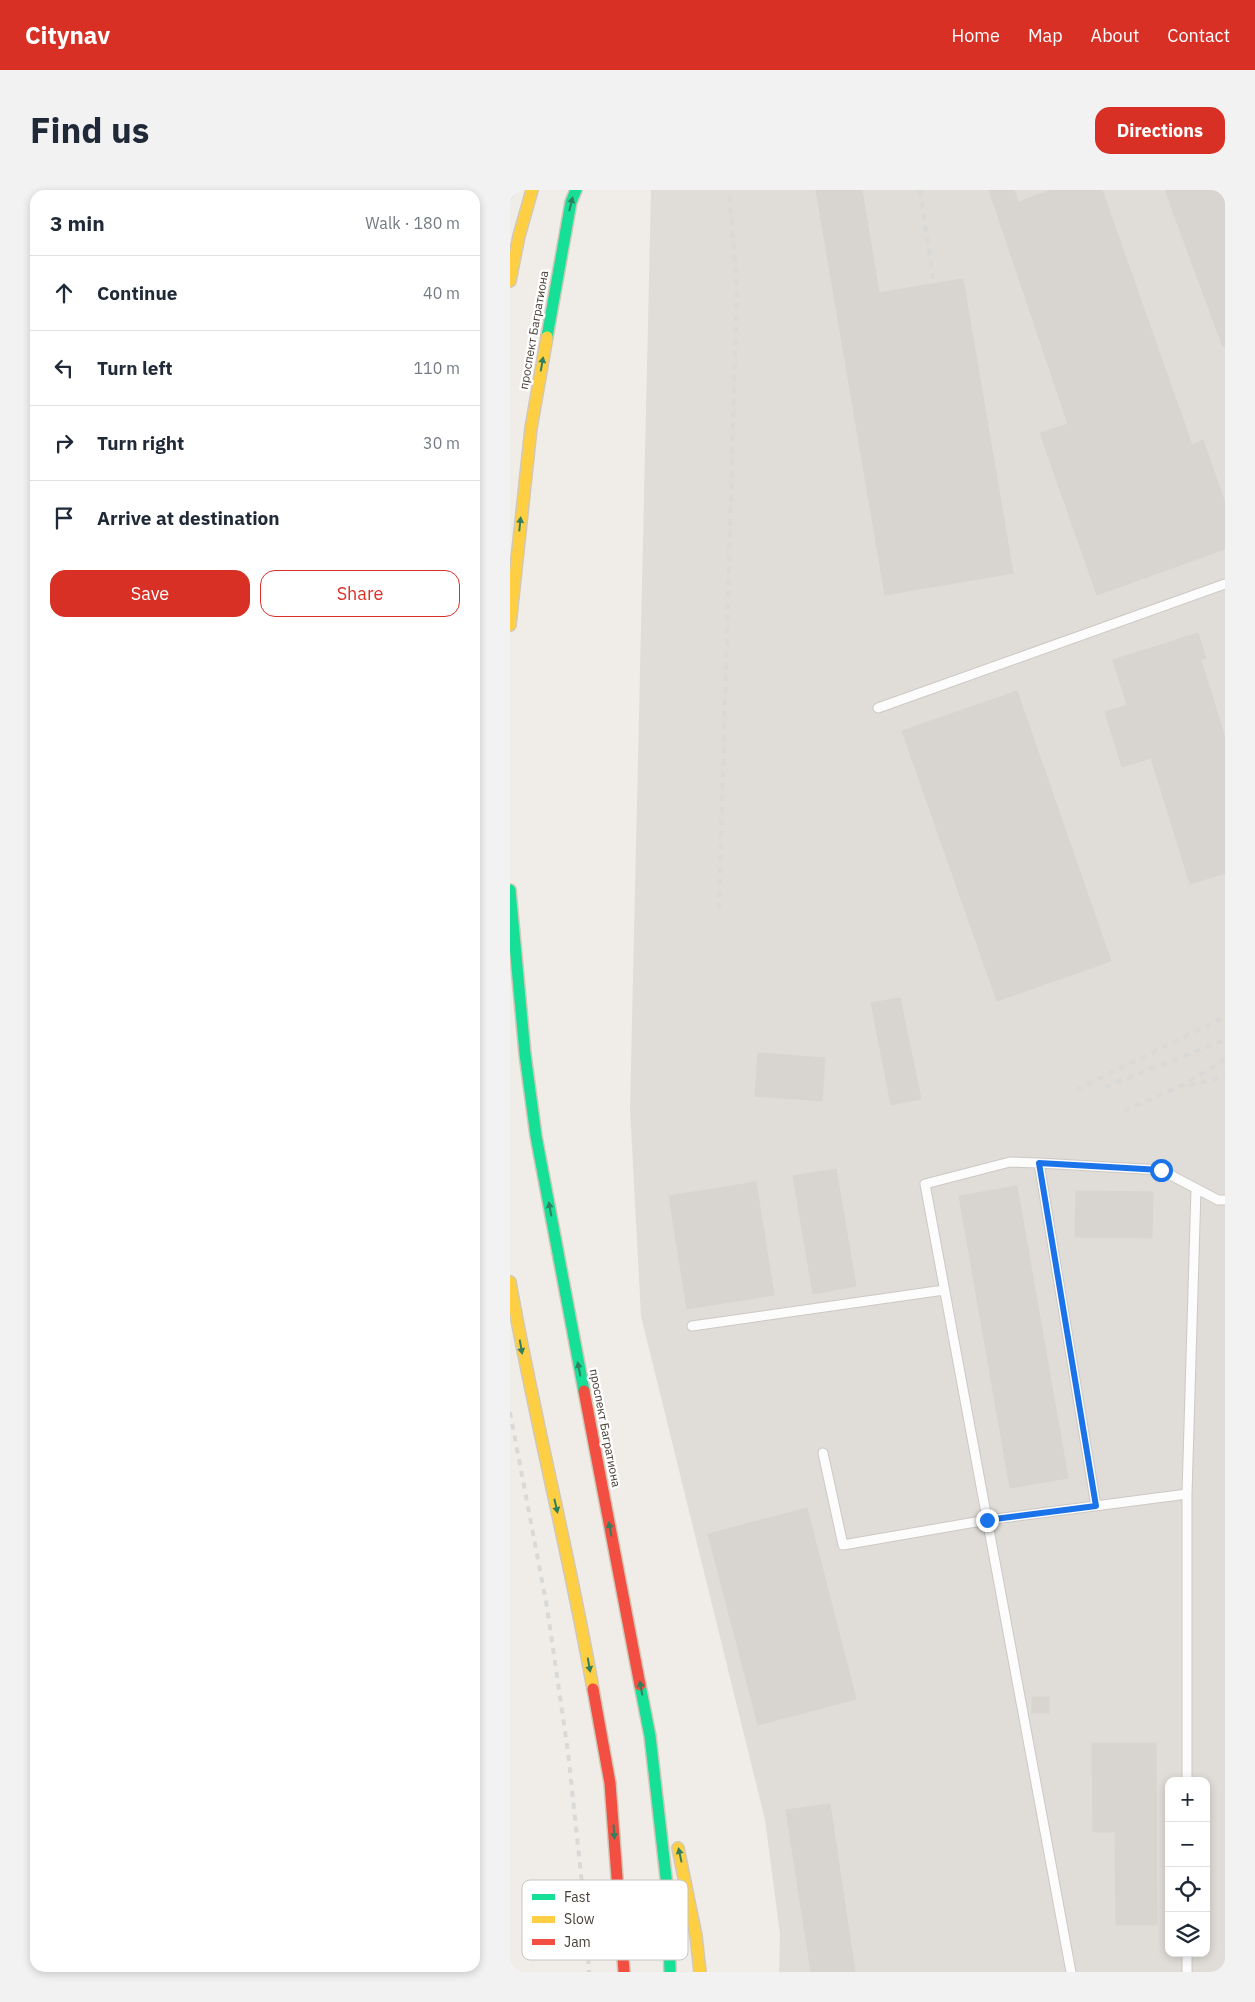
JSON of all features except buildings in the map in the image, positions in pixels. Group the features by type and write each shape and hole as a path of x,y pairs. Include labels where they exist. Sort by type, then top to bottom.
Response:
{"main road":[{"path":"510,281 519,236 532,190"},
{"name":"проспект Багратиона","path":"510,625 531,428 571,202 576,190"},
{"name":"проспект Багратиона","path":"510,890 525,1054 536,1136 650,1736 666,1880"},
{"path":"510,1282 525,1366 578,1601 610,1784 617,1880"},
{"path":"650,1736 672,1820"},
{"path":"676,1839 684,1880"},
{"path":"688,1897 696,1936 700,1972"}],"lane":[{"path":"878,708 1225,584"},
{"path":"1071,1972 925,1184 1010,1162 1039,1163 1161,1170 1218,1200 1225,1200"},
{"path":"1039,1163 1096,1506"},
{"path":"1187,1777 1187,1494 1196,1188"},
{"path":"692,1326 944,1290"},
{"path":"823,1453 843,1545 987,1520 1187,1494"},
{"path":"1187,1957 1188,1972"}],"shaded area":[{"path":"651,190 1225,190 1225,1972 779,1972 780,1934 765,1820 641,1316 630,1109"}],"railway":[{"path":"510,199 513,190"},
{"path":"719,909 737,288 729,190"},
{"path":"920,190 934,284"},
{"path":"1076,1090 1225,1017"},
{"path":"1105,1087 1225,1040"},
{"path":"1124,1111 1185,1084 1225,1059"},
{"path":"1189,1085 1225,1077"},
{"path":"510,1412 547,1607 568,1752 582,1880"},
{"path":"588,1960 589,1972"}],"traffic: fast":[{"path":"547,337 571,202 576,190"},
{"path":"510,890 525,1054 536,1136 584,1391"},
{"path":"640,1685 650,1736 666,1880"},
{"path":"670,1960 670,1972"}],"traffic: slow":[{"path":"510,281 519,236 532,190"},
{"path":"510,625 531,428 547,337"},
{"path":"510,1282 593,1689"},
{"path":"678,1848 685,1880"},
{"path":"688,1897 696,1936 700,1972"}],"traffic: jam":[{"path":"584,1391 640,1685"},
{"path":"593,1689 610,1783 617,1880"},
{"path":"623,1960 624,1972"}],"route":[{"path":"987,1520 1096,1506 1039,1163 1161,1170"}]}
